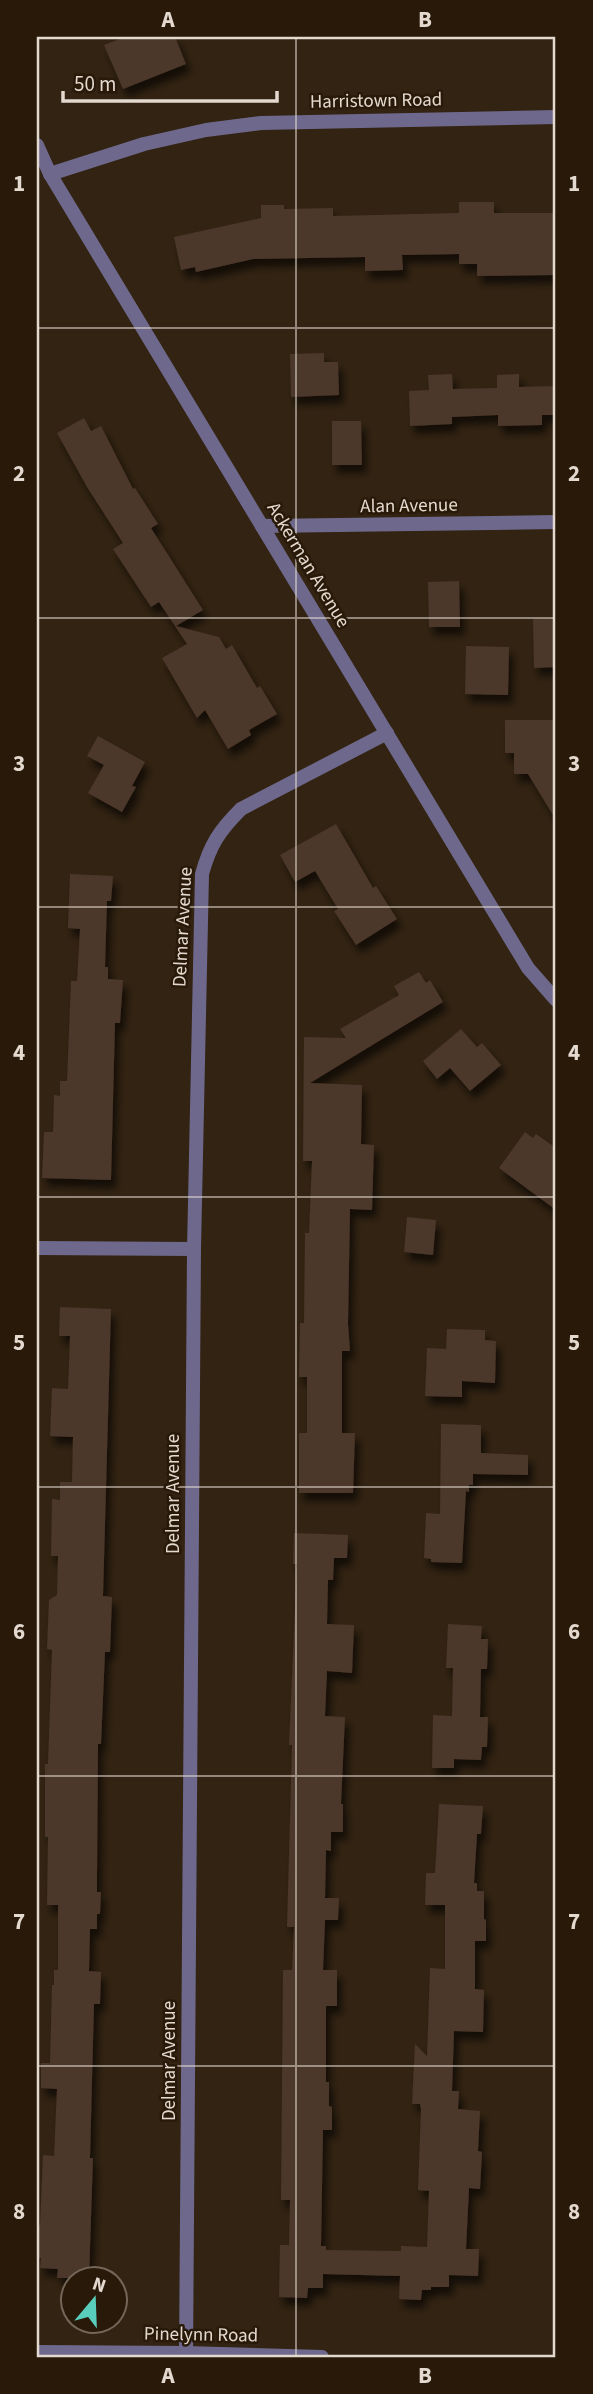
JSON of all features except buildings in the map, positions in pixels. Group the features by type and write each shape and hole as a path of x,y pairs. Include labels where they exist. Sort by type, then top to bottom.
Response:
{"street":[{"name":"Harristown Road","path":"44,177 144,144 206,130 261,123 556,117"},
{"name":"Ackerman Avenue","path":"37,145 44,177 262,526 528,968 556,999"},
{"name":"Alan Avenue","path":"262,526 556,522"},
{"name":"Delmar Avenue","path":"186,2355 194,1249 202,874 209,850 221,828 241,810 387,733"},
{"path":"37,1248 194,1249"},
{"name":"Pinelynn Road","path":"37,2353 322,2357"}]}
